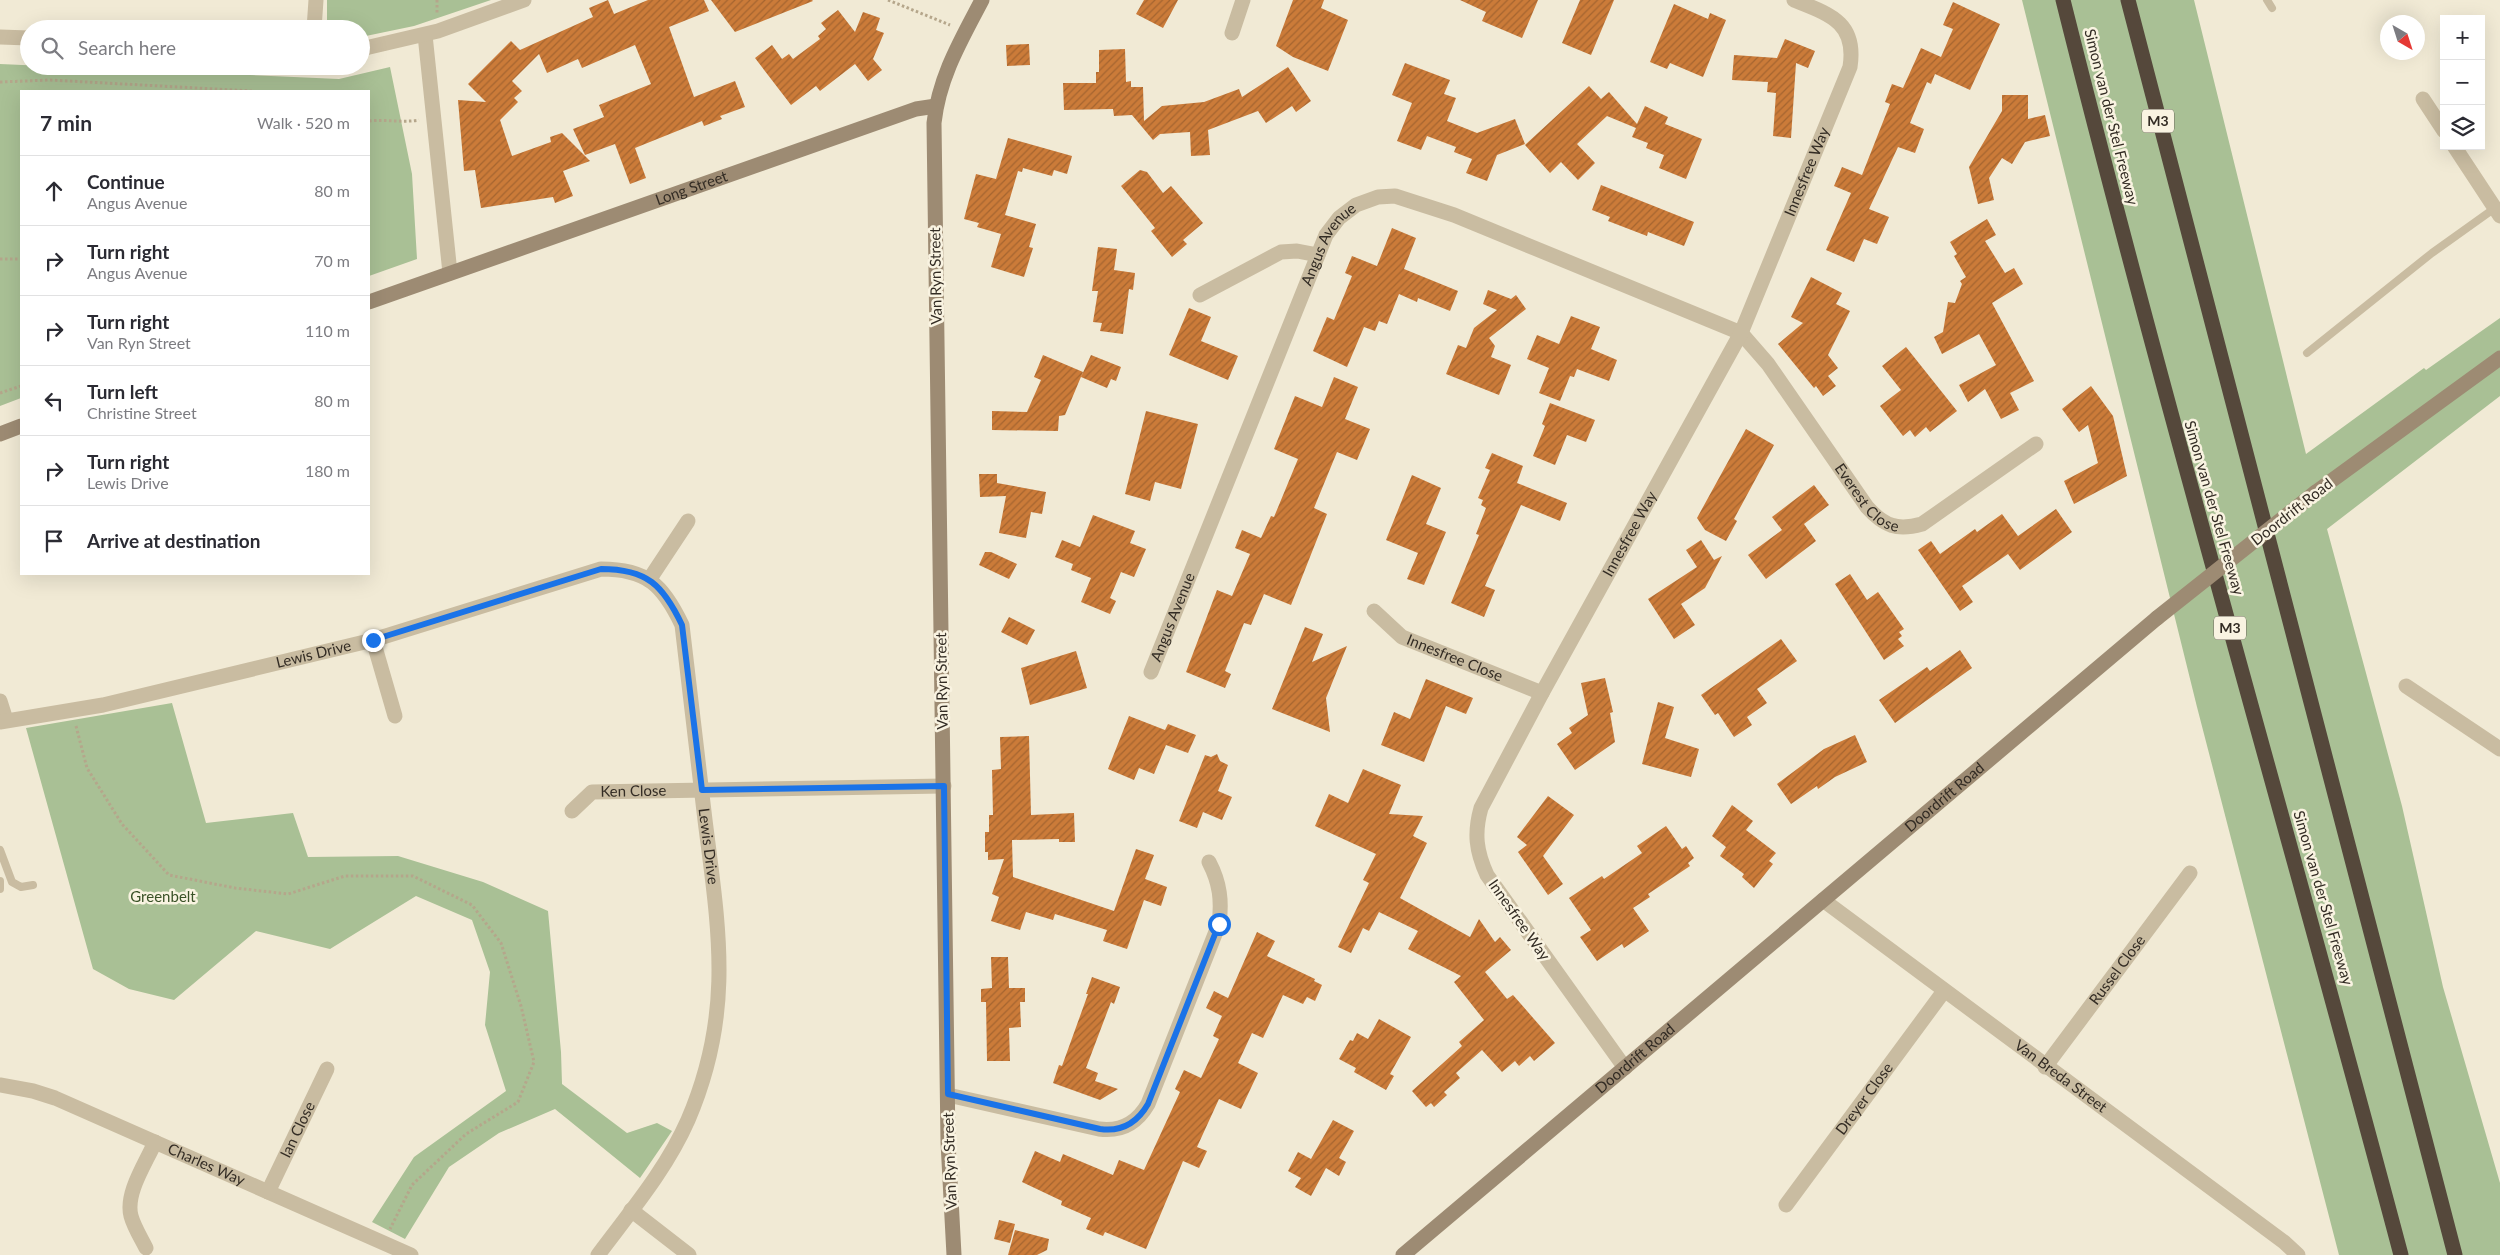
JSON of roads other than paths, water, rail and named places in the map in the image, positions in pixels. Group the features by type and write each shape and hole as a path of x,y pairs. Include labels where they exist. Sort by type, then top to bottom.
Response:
{"highway":[{"name":"Simon van der Stel Freeway","path":"2064,0 2164,392 2340,1025 2401,1255"},
{"name":"M3","path":"2128,0 2455,1255"}],"street":[{"path":"315,20 316,0"},
{"path":"370,47 425,35 524,0"},
{"name":"Van Ryn Street","path":"954,1255 948,1094 933,140 936,106 945,74 982,0"},
{"path":"1232,33 1243,0"},
{"name":"Innesfree Way","path":"1625,1068 1498,892 1479,857 1476,824 1481,808 1542,693 1741,333 1850,67 1850,42 1838,20 1831,15 1794,0"},
{"path":"425,35 432,118 450,274"},
{"path":"0,37 20,38"},
{"path":"2423,99 2440,125"},
{"name":"Long Street","path":"370,302 916,109 936,106"},
{"path":"2457,150 2497,212"},
{"name":"Angus Avenue","path":"1151,672 1326,235 1339,218 1356,205 1378,197 1395,196 1454,215 1741,333"},
{"path":"1200,295 1281,252 1297,251 1318,255"},
{"name":"Everest Close","path":"1741,333 1768,364 1867,507 1877,518 1891,526 1907,528 1922,524 2036,444"},
{"name":"Doordrift Road","path":"1404,1255 2157,618 2316,492 2500,358"},
{"path":"0,434 20,426"},
{"path":"649,580 688,521"},
{"name":"Lewis Drive","path":"3,721 73,711 373,640 601,569 621,569 641,574 659,587 672,604 682,625 719,937 717,1017 706,1070 687,1121 661,1170 598,1255"},
{"name":"Innesfree Close","path":"1374,611 1402,637 1542,693"},
{"path":"373,640 394,716"},
{"path":"2406,686 2500,749"},
{"path":"0,701 3,721"},
{"name":"Ken Close","path":"572,810 592,792 944,786"},
{"path":"948,1094 1100,1129 1117,1129 1140,1117 1148,1104 1219,924 1221,898 1217,879 1209,862"},
{"name":"Russel Close","path":"2046,1066 2190,873"},
{"name":"Van Breda Street","path":"1823,900 2284,1242 2298,1255"},
{"name":"Dreyer Close","path":"1786,1205 1944,991"},
{"name":"Ian Close","path":"268,1192 327,1069"},
{"name":"Charles Way","path":"0,1085 33,1091 55,1098 411,1255"},
{"path":"146,1248 131,1215 130,1204 132,1193 155,1142"},
{"path":"632,1210 689,1255"}],"lane":[{"path":"2267,0 2272,8"},
{"path":"2307,353 2432,253 2497,212"},
{"path":"0,850 12,882 21,887 33,885"},
{"path":"0,881 0,889"}],"park label":[{"name":"Greenbelt","path":"163,897"}]}
